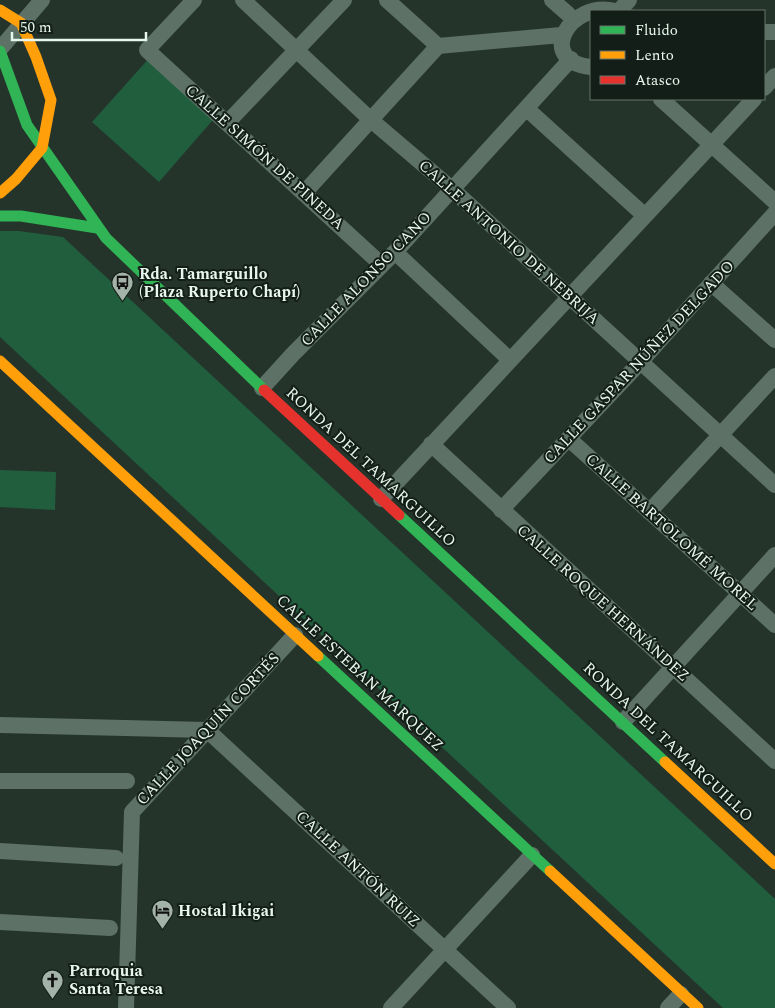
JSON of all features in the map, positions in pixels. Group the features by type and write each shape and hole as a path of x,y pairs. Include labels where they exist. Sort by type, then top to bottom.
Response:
{"main road":[{"path":"0,10 20,23 36,57 52,100 42,148 16,179 0,193"},
{"name":"RONDA DEL TAMARGUILLO","path":"0,50 27,125 97,228 113,245 262,388 775,864"},
{"path":"0,216 21,216 97,228"},
{"name":"CALLE ESTEBAN MARQUEZ","path":"0,361 698,1008"}],"street":[{"path":"0,50 20,23 42,0"},
{"name":"CALLE SIMÓN DE PINEDA","path":"194,0 147,50 382,264"},
{"name":"CALLE ANTONIO DE NEBRIJA","path":"243,0 370,120 452,189 775,485"},
{"path":"227,123 344,0"},
{"path":"387,0 438,46"},
{"path":"552,0 568,14"},
{"path":"620,10 630,0"},
{"path":"590,67 572,59 562,44 563,24 568,14 577,7 587,3 598,3 609,6 614,10"},
{"path":"304,193 438,46 561,35"},
{"name":"CALLE ALONSO CANO","path":"262,388 293,354 395,252 572,59"},
{"path":"765,87 775,76"},
{"path":"662,100 775,202"},
{"path":"381,498 753,100"},
{"path":"527,109 644,216"},
{"name":"CALLE GASPAR NÚÑEZ DELGADO","path":"501,510 640,362 775,213"},
{"path":"395,252 510,360"},
{"path":"711,283 775,340"},
{"path":"649,512 775,376"},
{"name":"CALLE BARTOLOMÉ MOREL","path":"569,438 775,625"},
{"name":"CALLE ROQUE HERNÁNDEZ","path":"431,444 775,761"},
{"path":"623,722 775,555"},
{"name":"CALLE JOAQUÍN CORTÉS","path":"126,1008 132,812 295,635"},
{"path":"0,725 207,730"},
{"name":"CALLE ANTÓN RUIZ","path":"207,730 508,1008"},
{"path":"0,781 127,781"},
{"path":"0,852 116,858"},
{"path":"391,1008 532,855"},
{"path":"0,922 110,928"},
{"path":"668,1008 681,994"}],"green space":[{"path":"152,55 218,114 159,182 92,122"},
{"path":"0,231 19,231 63,237 775,899 775,1008 723,1008 0,337"},
{"path":"0,470 56,472 55,510 0,507"}],"traffic: fast":[{"path":"0,51 27,125 106,238 264,390"},
{"path":"0,216 21,216 97,228"},
{"path":"399,515 665,762"},
{"path":"318,656 550,871"}],"traffic: slow":[{"path":"0,10 21,23 36,57 51,100 42,148 16,179 0,193"},
{"path":"0,361 318,656"},
{"path":"665,762 775,864"},
{"path":"550,871 698,1008"}],"traffic: jam":[{"path":"264,390 399,515"}],"place":[{"name":"Rda. Tamarguillo (Plaza Ruperto Chapí)","path":"123,302"},
{"name":"Hostal Ikigai","path":"162,930"},
{"name":"Parroquia Santa Teresa","path":"53,999"}]}
